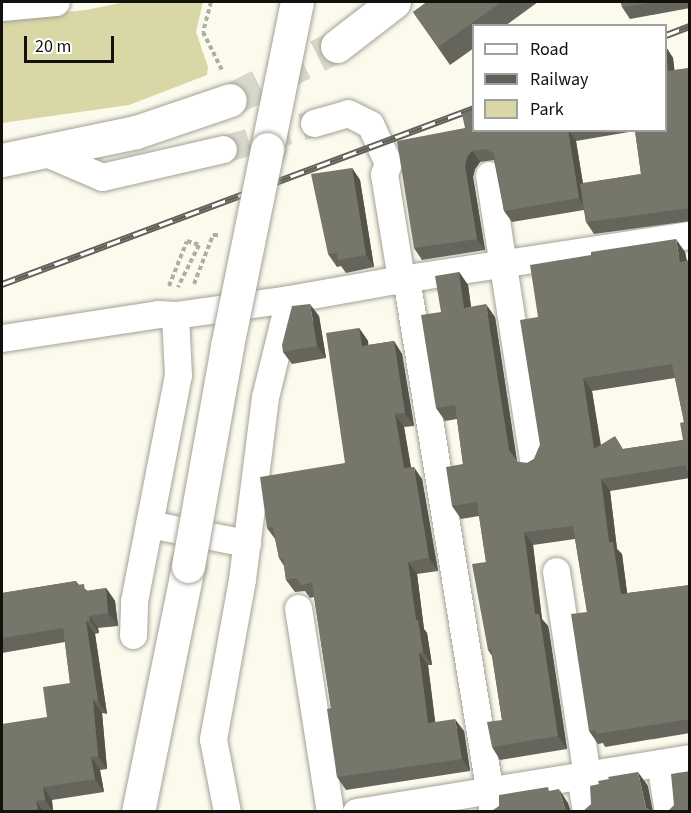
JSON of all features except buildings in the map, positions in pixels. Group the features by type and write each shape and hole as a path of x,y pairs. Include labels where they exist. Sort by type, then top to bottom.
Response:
{"street":[{"path":"2,7 56,2"},
{"path":"138,812 188,566 227,346 297,2"},
{"path":"337,46 394,2"},
{"path":"2,160 136,132 227,87"},
{"path":"314,123 348,113 370,124 388,163 384,174 491,801"},
{"path":"44,152 102,177 223,149"},
{"path":"489,176 533,459"},
{"path":"2,338 172,307 289,299 403,279 690,236"},
{"path":"227,812 213,738 247,543 265,397 289,299"},
{"path":"133,635 134,601 178,375 172,307"},
{"path":"149,524 247,543"},
{"path":"555,571 584,776 586,812"},
{"path":"298,608 330,812"},
{"path":"356,812 491,801 584,776 690,758"},
{"path":"660,763 668,812"}],"path":[{"path":"212,2 203,32 227,87"},
{"path":"190,292 213,235 226,235"},
{"path":"187,241 198,244 177,289 172,307 187,241"}],"green space":[{"path":"125,2 203,2 196,32 208,67 207,75 129,105 2,123 2,18 86,10"}],"tunnel":[{"path":"230,100 337,46"},
{"path":"223,149 314,123"}],"railway":[{"path":"667,35 690,26"},
{"path":"2,284 472,109"}]}
